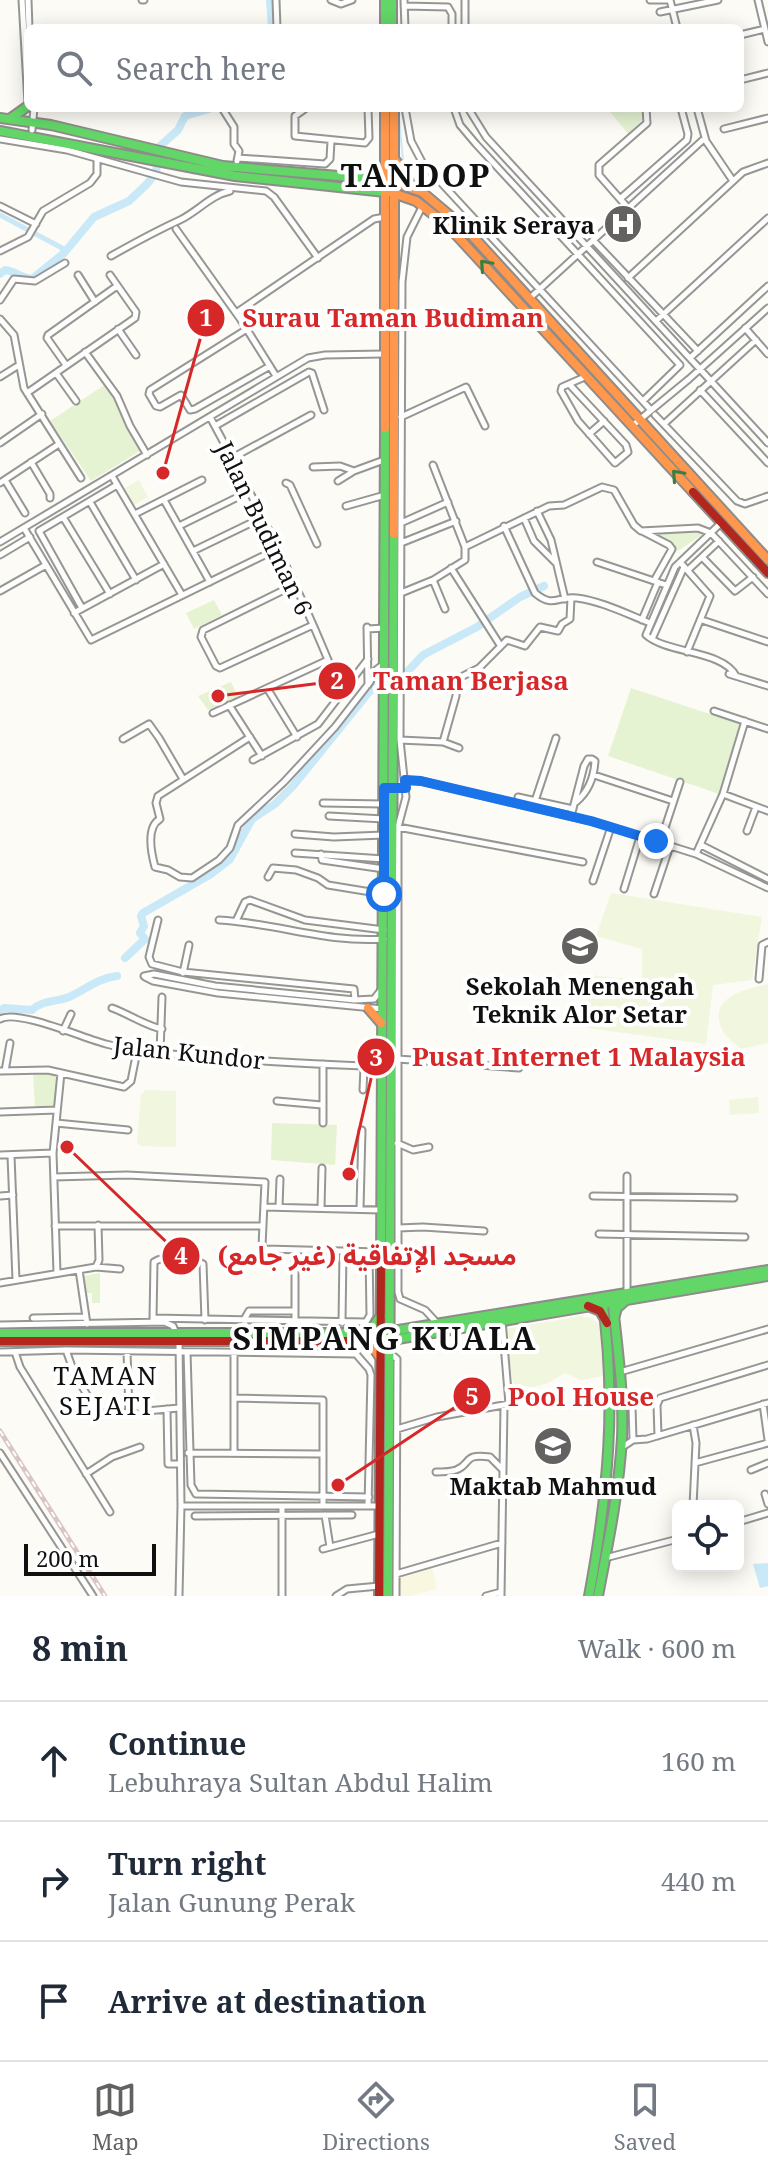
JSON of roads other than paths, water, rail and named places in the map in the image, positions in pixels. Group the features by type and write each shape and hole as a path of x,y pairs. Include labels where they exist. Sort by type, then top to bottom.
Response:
{"main road":[{"path":"385,0 385,24"},
{"path":"392,0 392,24"},
{"path":"1,124 24,111"},
{"path":"35,112 51,125 235,176 390,192 423,205 448,226 587,376 646,420 768,560"},
{"path":"385,112 390,192 385,217 385,628 392,665"},
{"path":"390,181 395,159 394,112"},
{"path":"1,124 51,125"},
{"path":"1,124 99,155 148,154"},
{"path":"31,126 91,144 99,155"},
{"path":"168,158 390,181 412,187 446,209 632,411 646,420 721,523 768,573"},
{"path":"395,159 412,187"},
{"path":"379,1591 381,1361 385,1337 395,956 388,788 392,665 394,209 390,192"},
{"path":"394,209 400,201 412,199"},
{"path":"366,1339 385,1316 381,1210 382,1027 384,804 388,788"},
{"path":"368,1008 382,1027"},
{"path":"389,1353 406,1333 437,1323 607,1299 768,1270"},
{"path":"544,1306 554,1300 584,1294 610,1291 628,1295 768,1276"},
{"path":"598,1596 621,1448 617,1437 610,1321 628,1295"},
{"path":"0,1333 366,1339 587,1306 607,1299"},
{"path":"589,1596 622,1407 620,1372 607,1299"},
{"path":"587,1306 600,1311 610,1321"},
{"path":"385,1316 406,1333"},
{"path":"177,1336 244,1334 366,1339 381,1361"},
{"path":"0,1341 160,1336"},
{"path":"385,1337 389,1353 388,1596"}],"street":[{"path":"25,0 28,24"},
{"path":"25,0 26,24"},
{"path":"276,0 277,24"},
{"path":"331,0 341,4 352,0"},
{"path":"465,0 465,24"},
{"path":"650,0 670,0 676,24"},
{"path":"660,12 718,0"},
{"path":"758,0 768,42"},
{"path":"405,24 404,3 443,2 450,9 452,24"},
{"path":"744,34 765,29"},
{"path":"744,79 768,73"},
{"path":"30,112 31,126"},
{"path":"225,112 234,127 234,144 239,151 237,163 325,164 330,159 331,141"},
{"path":"300,112 295,116 295,136 368,142 368,112"},
{"path":"406,112 411,141 422,162 643,401 646,420"},
{"path":"456,112 463,128 680,365 643,401"},
{"path":"470,112 486,137 768,443"},
{"path":"628,208 599,175 599,165 647,123 646,112"},
{"path":"620,199 687,140 682,112"},
{"path":"698,112 705,138 733,181"},
{"path":"724,129 768,118"},
{"path":"529,299 705,138"},
{"path":"0,139 99,155 181,182 263,190 270,194 318,258"},
{"path":"687,140 694,147"},
{"path":"0,251 20,242 33,229 43,211 90,183 97,174 99,155"},
{"path":"628,278 748,168 768,163"},
{"path":"111,256 166,225 181,220 225,191 239,189"},
{"path":"423,205 410,228 403,260 401,593 392,665 402,683 400,740 406,788 406,801 398,827 395,956 398,1296 428,1312 437,1323"},
{"path":"0,206 33,229"},
{"path":"236,313 374,219 385,217"},
{"path":"656,321 768,218"},
{"path":"176,229 247,329 276,376"},
{"path":"593,240 698,351"},
{"path":"0,300 14,279 35,281 65,263"},
{"path":"78,275 95,302"},
{"path":"27,393 135,318 136,312 110,275"},
{"path":"66,365 47,338 48,335 117,286"},
{"path":"690,358 768,286"},
{"path":"646,420 768,308"},
{"path":"0,319 14,335 27,393 81,478"},
{"path":"745,328 768,354"},
{"path":"118,329 136,355"},
{"path":"247,329 150,390 156,406 160,407 181,395 190,410 195,409 270,366"},
{"path":"664,424 756,340"},
{"path":"85,352 117,396 147,455"},
{"path":"0,542 276,376 313,357 385,353"},
{"path":"0,377 19,365"},
{"path":"215,426 309,372 312,373 324,410"},
{"path":"56,373 76,401"},
{"path":"569,384 626,445 628,452 615,463 578,421 561,391 561,387 587,376"},
{"path":"401,417 466,387 485,426"},
{"path":"700,390 768,463"},
{"path":"0,443 42,414"},
{"path":"232,458 311,415"},
{"name":"Jalan Budiman 6","path":"210,417 277,549 342,695"},
{"path":"646,420 664,424 741,504 768,496"},
{"path":"589,434 604,421"},
{"path":"741,434 751,424"},
{"path":"25,513 2,481 60,443"},
{"path":"338,481 354,471 386,460"},
{"path":"31,462 50,498"},
{"path":"401,593 433,580 466,558 456,521 433,465"},
{"path":"313,467 340,466 354,471"},
{"path":"697,481 708,471"},
{"path":"112,476 182,595"},
{"path":"135,514 202,480"},
{"path":"286,483 290,485 317,544"},
{"path":"82,608 39,534 117,485"},
{"path":"465,547 550,505 564,505 596,489 610,487 634,525 669,545 672,551 665,559 642,620"},
{"path":"179,526 244,494"},
{"path":"346,506 385,495"},
{"path":"164,500 210,582"},
{"path":"90,502 136,580"},
{"path":"401,523 448,502"},
{"path":"443,742 456,696 457,679 479,668 507,640 528,645 540,627 558,631 570,619 568,598 548,532 537,511"},
{"path":"63,517 110,594"},
{"path":"524,518 534,541 557,565"},
{"path":"193,551 257,520"},
{"path":"401,543 456,521"},
{"path":"721,523 666,585 646,635 725,663 732,675 768,686"},
{"path":"504,526 534,590 549,602 568,598 650,623"},
{"path":"24,527 91,640 277,549"},
{"path":"641,531 698,528 711,533 766,592"},
{"path":"0,555 30,537"},
{"path":"652,639 684,566 702,557 719,541"},
{"path":"702,557 735,591 753,577"},
{"path":"597,562 666,585"},
{"path":"74,613 164,564"},
{"path":"0,591 46,565"},
{"path":"684,566 710,596 687,652"},
{"path":"451,568 500,645"},
{"path":"766,592 768,573"},
{"path":"433,580 445,609"},
{"path":"294,585 203,630 201,637 220,668 313,625"},
{"path":"702,620 768,642"},
{"path":"368,685 367,628 385,628"},
{"path":"253,760 318,724 368,659"},
{"path":"213,713 328,660"},
{"path":"250,737 157,799 160,819 154,822 151,829 155,867 180,877 196,877 228,851 238,825 299,766 368,685 376,670 392,665"},
{"path":"479,668 492,688"},
{"path":"267,688 297,737"},
{"path":"229,705 262,756"},
{"path":"714,711 768,729"},
{"path":"696,854 723,794 745,721"},
{"path":"123,739 149,724 183,780"},
{"path":"533,804 556,738"},
{"path":"400,740 443,742 459,748"},
{"path":"571,816 588,759 595,761 594,775 583,796 576,802"},
{"path":"594,775 673,801"},
{"path":"405,780 573,809"},
{"path":"660,843 680,782"},
{"path":"388,788 406,788"},
{"path":"723,794 768,811"},
{"path":"518,797 696,854 768,888"},
{"path":"323,803 384,804"},
{"path":"747,831 756,807"},
{"path":"329,816 384,819"},
{"path":"398,827 583,862"},
{"path":"593,881 611,827"},
{"path":"295,834 334,837 384,835"},
{"path":"624,889 640,837"},
{"path":"700,845 768,879"},
{"path":"654,894 670,846"},
{"path":"295,853 321,854 322,860 384,864"},
{"path":"268,877 273,868 282,867 318,878 328,885 384,894"},
{"path":"236,921 245,902 250,900 305,920 384,935"},
{"path":"158,920 149,962 183,972 354,989 355,1000"},
{"path":"219,920 336,940 384,935"},
{"path":"759,979 765,943"},
{"path":"180,982 189,945"},
{"path":"383,984 374,999 355,1000 180,982 153,981 144,976 154,974 180,982 218,993 383,1009"},
{"path":"160,1053 162,997"},
{"path":"112,1008 162,1029"},
{"path":"63,1031 71,1014"},
{"name":"Jalan Kundor","path":"0,1019 9,1015 28,1018 137,1051 383,1067"},
{"path":"10,1043 2,1071 48,1070 126,1086 131,1081 137,1051"},
{"path":"398,1059 519,1068"},
{"path":"323,1064 323,1123"},
{"path":"363,1090 364,1066"},
{"path":"57,1273 53,1153 61,1073"},
{"path":"277,1101 322,1105"},
{"path":"0,1112 57,1110"},
{"path":"56,1123 128,1130"},
{"path":"360,1209 362,1130"},
{"path":"397,1143 413,1150 429,1147"},
{"path":"0,1155 53,1153"},
{"path":"11,1156 16,1280"},
{"path":"321,1208 322,1168"},
{"path":"54,1177 127,1175 265,1182 262,1246 267,1250 382,1252"},
{"path":"627,1176 628,1295"},
{"path":"279,1207 280,1179"},
{"path":"0,1196 13,1195"},
{"path":"593,1196 734,1198"},
{"path":"264,1207 381,1210"},
{"path":"96,1267 99,1260 98,1225"},
{"path":"55,1226 263,1226"},
{"path":"398,1228 484,1231"},
{"path":"599,1234 745,1237"},
{"path":"342,1323 343,1251"},
{"path":"33,1318 362,1323 369,1320 369,1252"},
{"path":"153,1320 154,1260 159,1258 196,1259 205,1266 205,1320"},
{"path":"295,1260 297,1335"},
{"path":"0,1283 96,1267 120,1269"},
{"path":"79,1270 86,1320"},
{"path":"244,1334 244,1321 249,1311 295,1311"},
{"path":"397,1429 510,1403 502,1319"},
{"path":"0,1325 86,1320"},
{"path":"153,1320 168,1323 177,1336 179,1352 179,1596"},
{"path":"620,1372 768,1329"},
{"path":"66,1350 75,1375 98,1413 132,1413 127,1351"},
{"path":"0,1352 66,1350 358,1356 371,1375 368,1506"},
{"path":"15,1352 20,1367 110,1512"},
{"path":"187,1352 191,1487 199,1495 369,1497"},
{"path":"234,1353 234,1453"},
{"path":"389,1353 397,1359 396,1596"},
{"path":"658,1436 657,1405 660,1398 768,1365"},
{"path":"234,1398 322,1400 323,1506"},
{"path":"617,1437 633,1440 658,1436 766,1404 768,1442 695,1463"},
{"path":"486,1596 501,1594 504,1406"},
{"path":"622,1407 632,1406 633,1440"},
{"path":"146,1411 179,1408"},
{"path":"167,1409 168,1464 180,1464"},
{"path":"693,1425 693,1500"},
{"path":"621,1448 633,1440"},
{"path":"86,1474 112,1457 140,1447"},
{"path":"0,1453 93,1596"},
{"path":"180,1453 323,1454"},
{"path":"436,1472 457,1470 470,1457 483,1456 492,1458 504,1472"},
{"path":"751,1470 768,1463"},
{"path":"765,1494 768,1504"},
{"path":"181,1506 380,1506"},
{"path":"282,1506 282,1596"},
{"path":"744,1520 768,1513"},
{"path":"325,1515 330,1547"},
{"path":"195,1516 352,1515"},
{"path":"323,1549 379,1534"},
{"path":"605,1558 672,1541"},
{"path":"396,1574 502,1543"},
{"path":"336,1596 347,1589 379,1591"}],"water":[{"path":"768,1563 768,1586 760,1588 753,1564"}],"waterway":[{"path":"270,0 272,24"},
{"path":"0,274 5,270 32,279 64,253 94,217 129,201 156,172 160,146 178,130 185,116 198,112"},
{"path":"398,112 403,160"},
{"path":"0,215 62,248 64,253"},
{"path":"125,958 145,939 140,933 144,926 143,913 211,874 230,859 252,819 275,804 293,786 369,692 385,680 408,671 423,655 477,627 520,597 544,586"},
{"path":"0,1011 4,1008 32,1010 40,1004 69,997 117,976"}],"railway":[{"path":"0,1431 105,1596"}],"place":[{"name":"Klinik Seraya","path":"623,224"},
{"name":"Surau Taman Budiman","path":"163,473"},
{"name":"Taman Berjasa","path":"218,696"},
{"name":"Sekolah Menengah Teknik Alor Setar","path":"580,946"},
{"name":"مسجد الإتفاقية (غير جامع)","path":"67,1147"},
{"name":"Pusat Internet 1 Malaysia","path":"349,1174"},
{"name":"Maktab Mahmud","path":"553,1446"},
{"name":"Pool House","path":"338,1485"}],"district":[{"name":"TANDOP","path":"416,174"},
{"name":"SIMPANG KUALA","path":"385,1337"},
{"name":"TAMAN SEJATI","path":"106,1390"}]}
